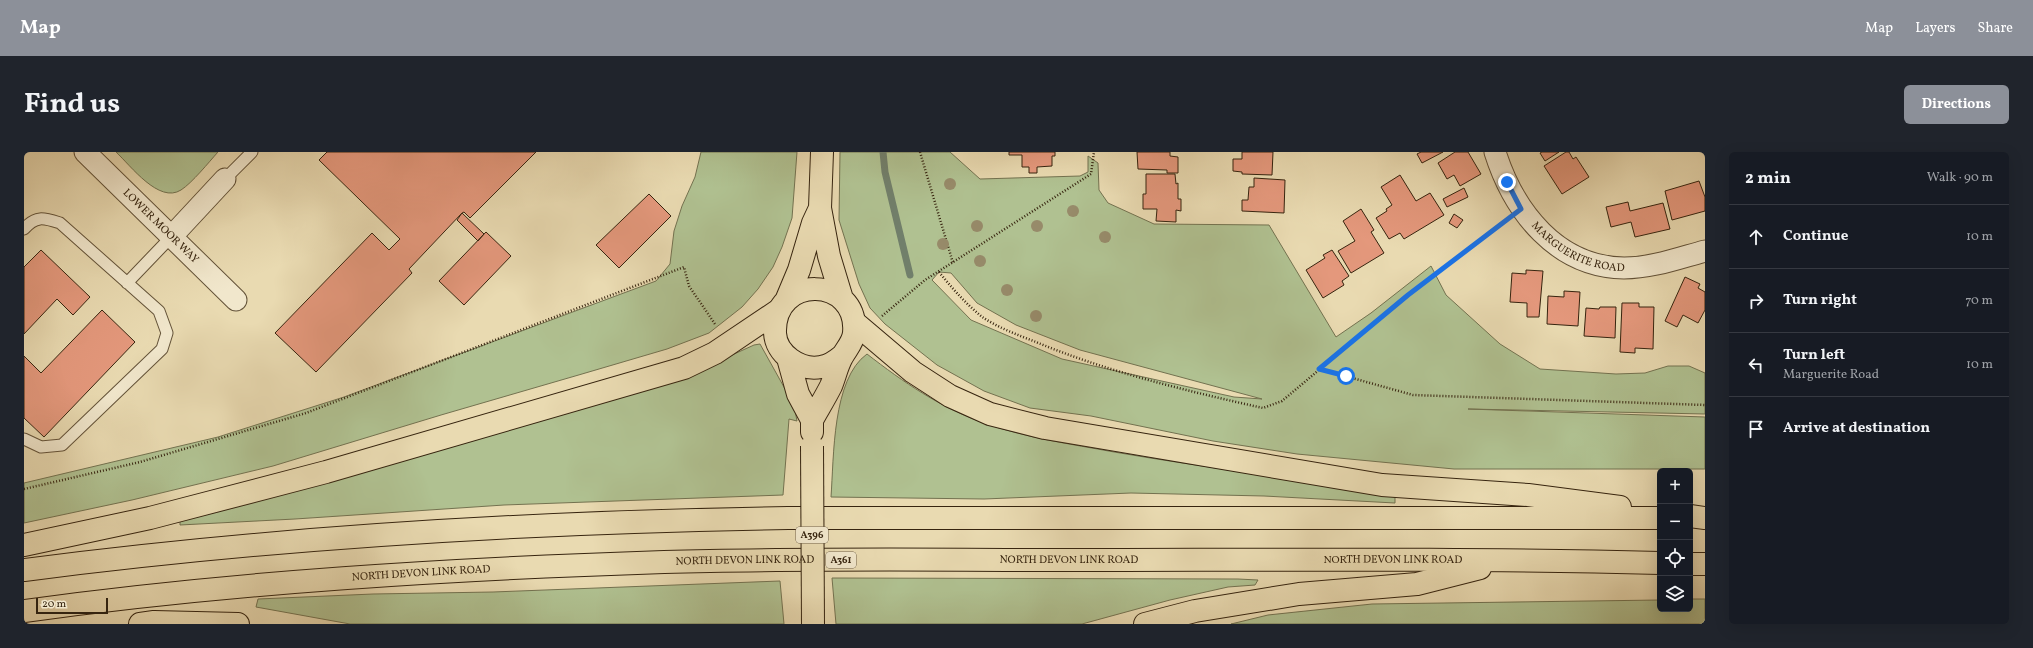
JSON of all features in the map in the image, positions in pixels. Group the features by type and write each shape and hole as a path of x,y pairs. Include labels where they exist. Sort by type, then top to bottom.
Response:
{"main road":[{"path":"822,152 820,208 829,256 842,299"},
{"path":"24,545 150,518 326,472 684,368 715,353 783,305 796,293 807,289 820,289 832,292 842,299 850,310 854,322 854,335 850,346 842,356 832,363 815,367 798,364 788,358 780,348 775,335 775,322 783,305 799,270 813,223 820,208"},
{"path":"854,322 913,372 950,396 990,414 1046,428 1382,484 1528,495 1657,512"},
{"name":"A396","path":"812,420 830,387 842,356"},
{"name":"A396","path":"788,358 798,394 812,420 813,624"},
{"path":"1693,517 1705,518"},
{"path":"24,570 262,543 471,528 666,520 788,518 1657,518"},
{"path":"1145,624 1195,611 1299,594 1417,584 1514,559"},
{"name":"NORTH DEVON LINK ROAD","path":"24,612 98,601 259,584 476,570 665,562 788,560 1514,559 1657,563"},
{"path":"1693,564 1705,564"},
{"path":"140,624 154,622 238,624"}],"street":[{"name":"LOWER MOOR WAY","path":"85,152 236,300"},
{"name":"MARGUERITE ROAD","path":"1495,152 1500,168 1521,209 1540,232 1560,249 1579,259 1624,268 1651,265 1705,251"},
{"path":"172,236 224,179"}],"lane":[{"path":"224,179 252,152"},
{"path":"24,229 31,221 44,218 60,223 159,312 168,333 162,349 62,445 41,447 24,439"},
{"path":"127,283 172,236"}],"path":[{"path":"920,152 953,263"},
{"path":"884,313 925,280 1091,174 1094,152"},
{"path":"939,272 958,296 982,317 1021,336 1067,355 1263,408 1282,400 1408,295 1521,209"},
{"path":"24,489 140,462 306,413 684,267 690,286 716,325"},
{"path":"1319,369 1413,395 1705,405"}],"green space":[{"path":"116,152 218,152 190,183 181,190 173,193 164,192 146,182"},
{"path":"701,152 797,152 792,218 773,267 758,289 742,307 709,333 667,349 273,466 132,500 24,523 24,483 218,437 344,397 656,281 670,264 674,231 682,206 695,177"},
{"path":"840,152 950,152 980,179 1080,176 1088,172 1088,156 1098,163 1099,190 1108,203 1154,224 1269,225 1336,337 1371,313 1431,266 1446,295 1500,344 1540,369 1616,374 1645,373 1668,366 1689,366 1705,373 1705,414 1468,409 1705,417 1705,469 1454,469 1297,454 1213,441 1091,416 1030,408 984,391 937,365 885,324 870,308 859,284 839,220","holes":["939,272 951,273 977,303 1016,325 1080,350 1262,399 1234,397 1062,359 971,320 932,280"]},
{"path":"760,344 794,405 797,421 789,419 783,495 504,505 180,525 180,520 688,375 754,345"},
{"path":"867,354 909,384 953,410 984,423 1016,433 1114,452 1395,497 1395,503 1264,496 1131,493 984,499 831,497 834,441 841,400 847,381 856,366"},
{"path":"832,578 1258,580 1255,585 1228,587 1170,600 1082,624 836,624"},
{"path":"780,581 784,624 350,624 256,607 258,599"},
{"path":"1693,599 1705,599 1705,624 1231,624 1268,615 1372,604 1657,600 1657,612 1693,612"}],"building":[{"path":"327,152 536,152 470,218 464,212 462,213 409,269 412,273 316,372 275,333 372,233 389,250 400,239 319,160"},
{"path":"1009,152 1055,152 1055,156 1052,156 1052,166 1037,167 1037,173 1029,173 1029,167 1022,167 1022,155 1009,155"},
{"path":"1137,152 1170,152 1170,156 1178,157 1178,173 1167,173 1167,170 1138,169"},
{"path":"1242,152 1273,152 1272,175 1242,174 1242,172 1233,171 1233,159 1242,159"},
{"path":"1421,152 1443,152 1422,163 1417,154"},
{"path":"1455,152 1468,152 1481,174 1460,186 1454,175 1447,179 1438,163"},
{"path":"1559,152 1545,161 1540,153"},
{"path":"1566,152 1569,152 1573,159 1576,157 1589,177 1562,194 1544,166"},
{"path":"1146,174 1175,174 1176,184 1178,183 1178,199 1181,199 1181,211 1176,210 1176,222 1156,221 1157,209 1143,209 1143,194 1146,194"},
{"path":"1400,175 1416,201 1430,193 1444,215 1404,239 1400,233 1389,239 1376,218 1387,211 1386,209 1392,205 1381,187"},
{"path":"1254,178 1285,180 1284,213 1242,211 1242,200 1248,200 1249,187 1254,187"},
{"path":"1699,181 1705,197 1705,211 1672,220 1665,191"},
{"path":"1464,188 1468,197 1447,207 1443,199"},
{"path":"649,194 671,216 619,268 596,245"},
{"path":"1628,202 1630,211 1663,203 1670,229 1635,237 1631,222 1611,227 1606,207"},
{"path":"1361,209 1374,230 1371,232 1384,253 1351,273 1338,251 1355,241 1343,221"},
{"path":"462,213 484,234 478,241 457,220"},
{"path":"1454,214 1463,220 1457,228 1449,223"},
{"path":"486,232 511,256 464,305 439,281"},
{"path":"41,250 90,297 73,315 57,299 24,334 24,267"},
{"path":"1332,250 1349,276 1342,281 1344,285 1323,298 1306,270 1325,258 1323,255"},
{"path":"1526,270 1543,271 1539,317 1527,317 1527,303 1510,302 1512,273 1526,274"},
{"path":"1685,277 1700,284 1698,288 1705,292 1705,310 1698,323 1683,315 1677,327 1665,321"},
{"path":"1564,291 1580,292 1578,326 1547,324 1548,296 1564,297"},
{"path":"1622,303 1639,303 1639,307 1654,307 1653,349 1635,348 1635,353 1620,352"},
{"path":"1600,307 1616,307 1615,338 1584,336 1586,308 1599,309"},
{"path":"102,310 135,342 44,437 24,418 24,356 41,373"}],"waterway":[{"path":"883,152 885,172 910,275"}],"route":[{"path":"1346,376 1319,369 1408,295 1521,209 1507,182"}]}
